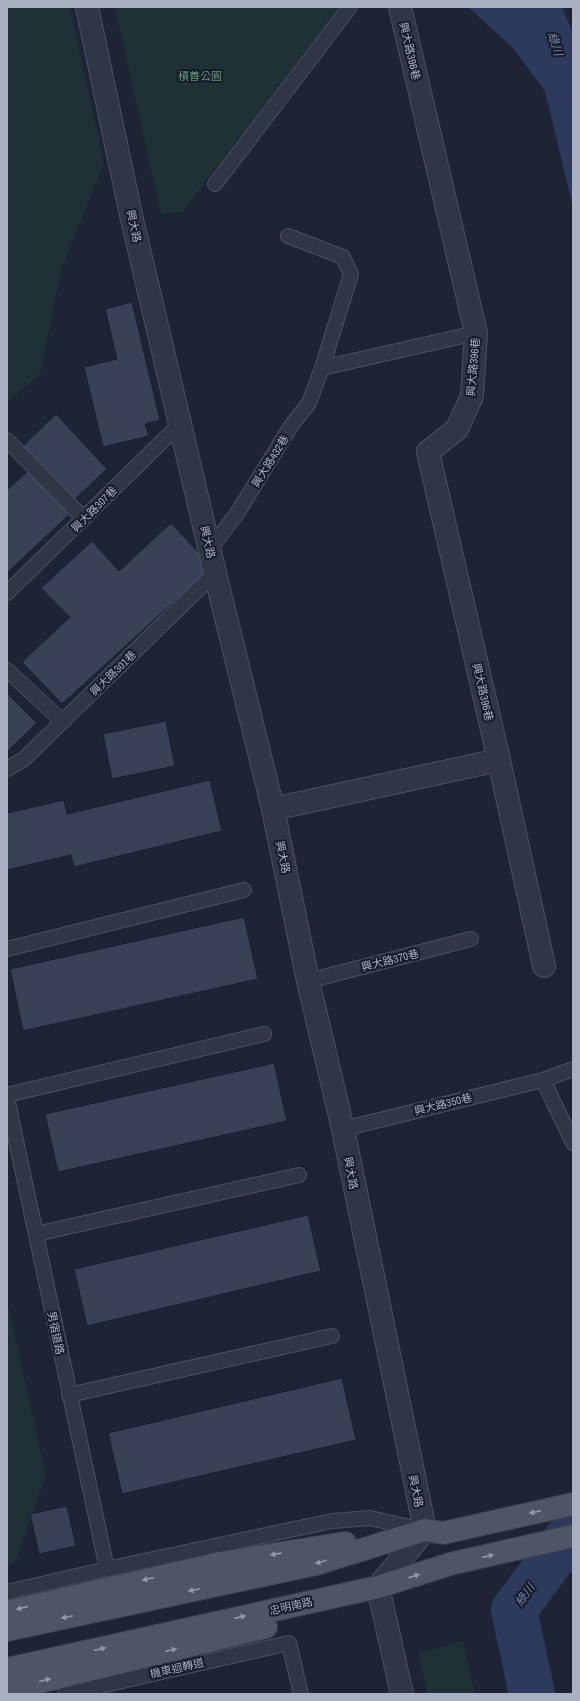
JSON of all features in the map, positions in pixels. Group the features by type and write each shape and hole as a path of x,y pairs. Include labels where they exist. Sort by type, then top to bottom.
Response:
{"main road":[{"path":"7,1612 220,1563 434,1532 573,1504"},
{"path":"7,1630 316,1564 434,1532"},
{"name":"忠明南路","path":"7,1669 378,1587 450,1564 573,1536"},
{"path":"7,1690 324,1613 378,1587"}],"street":[{"name":"興大路","path":"87,7 131,215 215,573 273,809 308,981 434,1532"},
{"name":"興大路396巷","path":"400,7 476,333 472,396 457,429 428,452 499,760 544,966"},
{"path":"273,809 499,760"},
{"path":"402,1694 378,1587 434,1532"}],"lane":[{"path":"215,184 350,7"},
{"name":"興大路432巷","path":"210,549 238,512 291,426 309,403 322,368 351,274 343,257 288,236"},
{"path":"322,368 476,333"},
{"name":"興大路307巷","path":"7,593 180,424"},
{"path":"7,440 84,519"},
{"name":"興大路301巷","path":"7,769 24,759 215,573"},
{"path":"7,670 63,722"},
{"path":"7,948 244,890"},
{"name":"興大路370巷","path":"308,981 471,939"},
{"path":"7,1096 264,1034"},
{"name":"興大路350巷","path":"342,1129 543,1080 573,1069"},
{"path":"543,1080 573,1143"},
{"name":"男宿道路","path":"7,1096 107,1569"},
{"path":"36,1234 299,1176"},
{"path":"69,1395 332,1336"},
{"path":"7,1592 332,1521 370,1518 434,1532"},
{"name":"機車迴轉道","path":"66,1694 289,1643 301,1694"}],"green space":[{"path":"7,7 70,7 104,163 62,267 40,374 7,402"},
{"name":"積善公園","path":"115,7 340,7 182,212 161,214"},
{"path":"7,1300 46,1476 14,1564 7,1565"},
{"path":"463,1641 475,1694 428,1694 418,1653"}],"water":[{"path":"468,7 562,7 573,34 573,207 545,91 513,48"}],"building":[{"path":"132,302 160,420 145,424 149,436 103,447 84,367 117,359 105,309"},
{"path":"56,414 107,469 73,501 22,447"},
{"path":"30,469 72,512 7,573 7,490"},
{"path":"171,523 212,567 62,704 22,662 70,617 41,588 92,541 119,571"},
{"path":"7,693 37,723 8,751 7,750"},
{"path":"166,721 175,766 112,779 103,734"},
{"path":"210,780 222,831 74,867 71,855 7,870 7,813 64,800 67,814"},
{"path":"244,917 258,979 23,1031 10,969"},
{"path":"274,1063 287,1121 58,1172 45,1114"},
{"path":"308,1215 321,1271 87,1326 74,1269"},
{"path":"342,1378 356,1440 122,1494 108,1433"},
{"path":"67,1506 76,1546 39,1554 30,1514"}],"waterway":[{"name":"綠川","path":"532,1694 514,1610 573,1530"}]}
